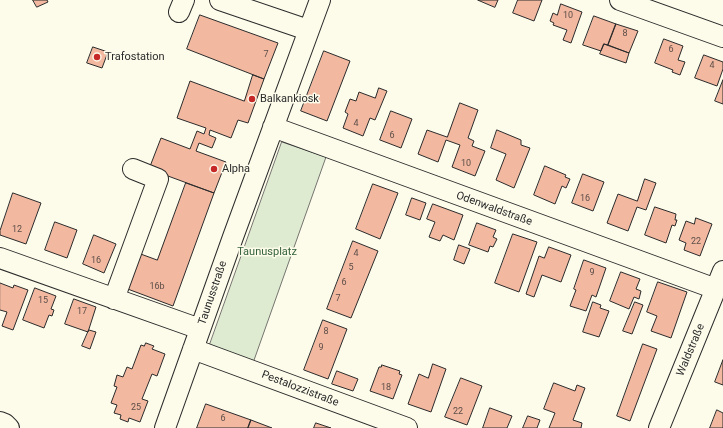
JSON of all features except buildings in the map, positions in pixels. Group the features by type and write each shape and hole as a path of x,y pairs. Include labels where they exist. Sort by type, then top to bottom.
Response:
{"street":[{"path":"220,0 308,30"},
{"name":"Taunusstraße","path":"165,428 320,0"},
{"path":"620,0 723,37"},
{"name":"Odenwaldstraße","path":"273,127 719,280"},
{"path":"114,299 158,179 133,170"},
{"path":"0,258 200,329"},
{"name":"Waldstraße","path":"659,428 719,280"},
{"name":"Pestalozzistraße","path":"194,349 407,428"},
{"path":"0,422 9,428"}],"green space":[{"name":"Taunusplatz","path":"282,142 326,157 253,363 209,347"}],"place":[{"name":"Trafostation","path":"97,57"},
{"name":"Balkankiosk","path":"252,99"},
{"name":"Alpha","path":"214,169"}]}
